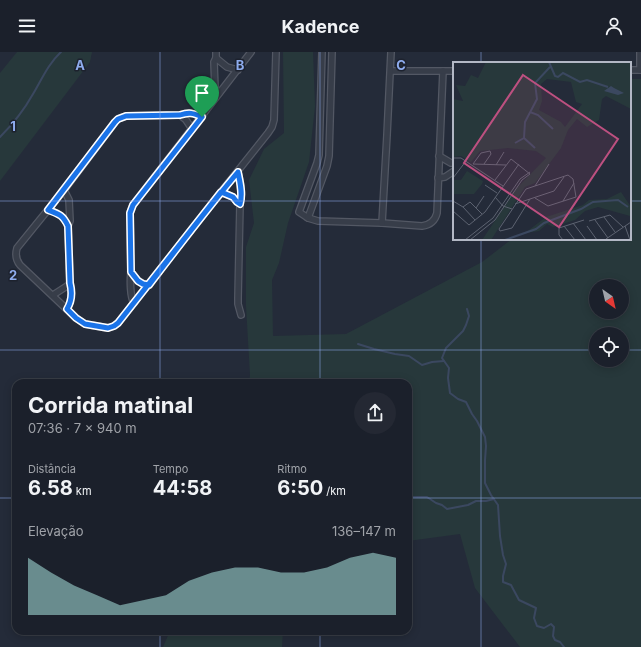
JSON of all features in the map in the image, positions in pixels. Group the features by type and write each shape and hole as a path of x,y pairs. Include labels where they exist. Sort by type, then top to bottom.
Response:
{"street":[{"path":"134,303 132,300 130,213 133,205 251,52"},
{"path":"202,117 193,113 184,113 180,115 126,116 118,119 18,248 16,259 20,266 76,318 85,324 108,328 118,323 272,128 274,120 276,52"},
{"path":"322,52 317,163 299,212 308,218 318,221 422,226 430,223 435,218 437,213 443,71"},
{"path":"308,218 327,166 329,156 332,52"},
{"path":"382,223 391,52"},
{"path":"640,52 640,70"},
{"path":"216,55 227,67 238,70"},
{"path":"216,55 214,62 215,89 219,93"},
{"path":"391,71 453,71"},
{"path":"180,115 186,120 192,129"},
{"path":"439,156 453,163"},
{"path":"238,172 241,199 238,304 241,315"},
{"path":"438,178 445,177 453,172"},
{"path":"64,190 69,200 70,221 68,226"},
{"path":"221,192 233,197 240,204"},
{"path":"48,210 60,215 66,220 68,226 71,288 70,303 67,309"},
{"path":"131,272 138,281 149,285"},
{"path":"52,295 70,283"}],"shaded area":[{"path":"17,52 92,52 90,62 0,181 0,73"},
{"path":"283,52 313,52 315,106 309,162 288,223 279,263 272,280 273,336 346,334 482,262 511,240 631,240 631,79 641,79 641,647 520,647 475,588 460,534 412,540 412,379 250,379 246,306 246,247 254,223 249,180 264,149 284,133"},
{"path":"168,635 283,635 282,647 163,647"}],"waterway":[{"path":"0,137 14,122 30,100 49,67 61,52"},
{"path":"467,309 469,316 463,331 446,348 442,358 449,368 448,378 450,393 458,399 466,402 485,437 485,483 498,505 500,536 506,564 503,582 511,585 519,600 536,608 534,618 537,626 544,628 551,624 554,627 553,636 555,640 560,642 564,647"},
{"path":"358,344 395,354 409,356 422,365 444,361"},
{"path":"412,497 427,497 447,509 468,505 476,501 494,499"}],"route":[{"path":"202,117 133,205 130,213 131,272 138,281 149,285 185,239 221,192 238,172 240,180 240,204 233,197 221,192 149,285 118,323 108,328 85,324 67,309 70,303 71,288 68,226 66,220 60,215 48,210 118,119 126,116 180,115 184,113 193,113 202,117"}]}
